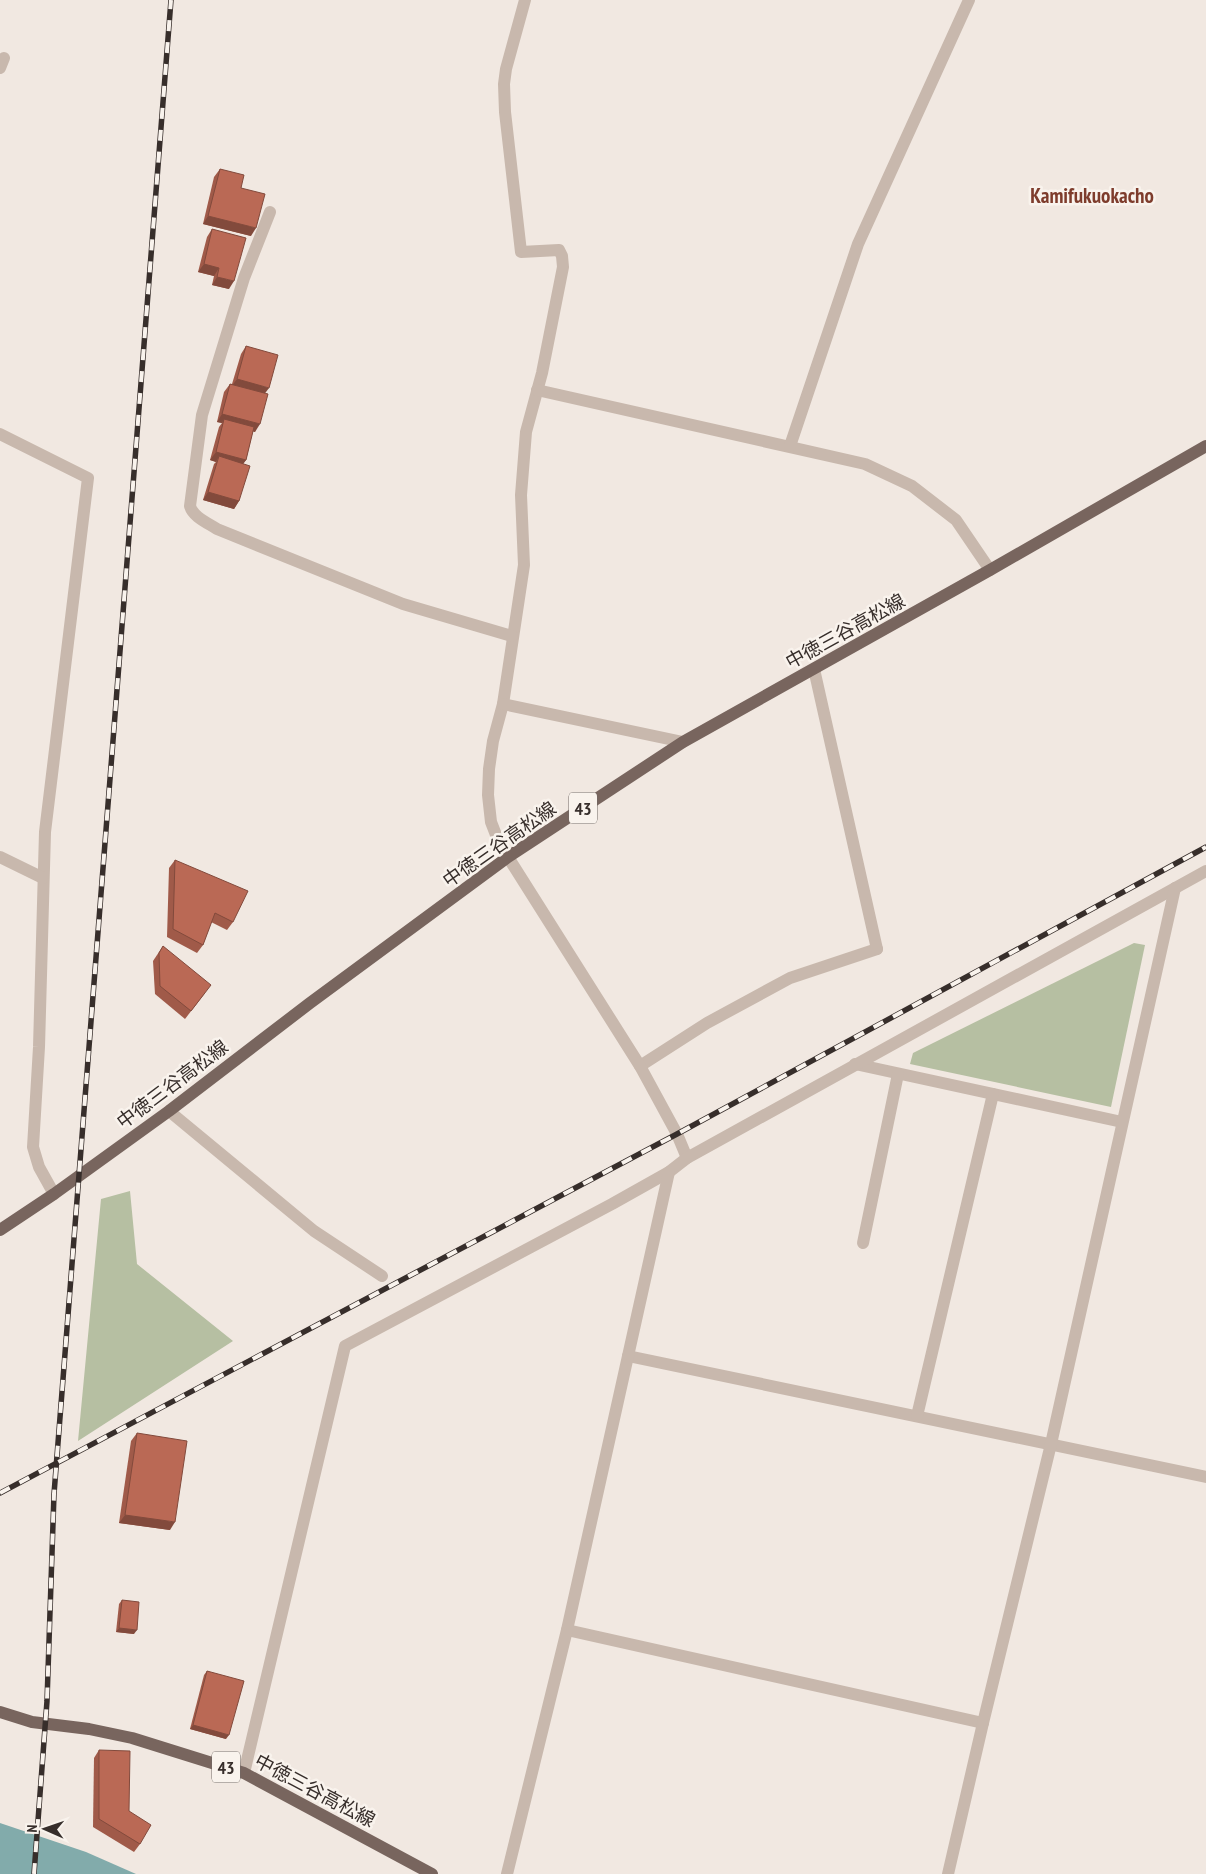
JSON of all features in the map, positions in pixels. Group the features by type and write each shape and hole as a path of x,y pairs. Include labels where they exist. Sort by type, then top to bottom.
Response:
{"main road":[{"name":"中徳三谷高松線","path":"0,1230 54,1194 169,1111 310,1003 508,857 683,742 814,670 1206,446"},
{"name":"中徳三谷高松線","path":"0,1712 32,1722 89,1729 132,1738 244,1773 432,1874"}],"street":[{"path":"525,0 506,69 504,84 505,112 521,252 559,250 562,256 563,267 538,390 523,448 521,495 524,565 503,704 493,741 489,769 488,795 491,822 498,840 508,857 640,1066 677,1134 687,1158"},
{"path":"790,446 858,244 969,0"},
{"path":"270,212 244,278 202,415 190,506 191,511 218,529 403,604 512,636"},
{"path":"538,390 866,464 912,486 956,520 990,570"},
{"path":"0,434 88,478 45,832 33,1147 39,1167 54,1194"},
{"path":"640,1066 707,1023 790,978 877,950 814,670"},
{"path":"503,704 683,742"},
{"path":"0,857 43,878"},
{"path":"244,1773 345,1346 669,1172 687,1158 1206,871"},
{"path":"948,1874 1051,1444 1174,888"},
{"path":"855,1064 1122,1122"},
{"path":"864,1243 898,1074"},
{"path":"917,1416 993,1094"},
{"path":"169,1111 314,1231 382,1276"},
{"path":"507,1874 567,1630 669,1172"},
{"path":"628,1356 1206,1477"},
{"path":"567,1630 983,1723"}],"green space":[{"path":"1134,943 1145,945 1111,1107 910,1064 913,1053"},
{"path":"130,1191 137,1264 233,1341 78,1441 101,1199"}],"water":[{"path":"0,1823 86,1852 136,1874 0,1874"}],"building":[{"path":"220,169 244,175 241,188 265,194 256,228 208,216"},
{"path":"212,229 246,238 234,281 217,277 219,268 204,264"},
{"path":"246,346 278,355 269,388 237,379"},
{"path":"230,384 268,394 260,424 222,414"},
{"path":"224,419 254,427 246,460 216,452"},
{"path":"219,456 250,466 239,501 208,492"},
{"path":"175,860 248,891 233,922 215,913 203,945 173,929"},
{"path":"163,946 211,985 191,1011 160,986 159,953"},
{"path":"137,1433 187,1441 175,1522 125,1515"},
{"path":"122,1600 139,1602 137,1630 119,1628"},
{"path":"207,1671 244,1681 229,1735 193,1725"},
{"path":"99,1750 130,1751 129,1811 151,1825 140,1844 99,1819"}],"railway":[{"path":"34,1874 47,1701 54,1494 171,0"},
{"path":"0,1493 677,1134 1206,847"}],"district":[{"name":"Kamifukuokacho","path":"1092,195"}]}
